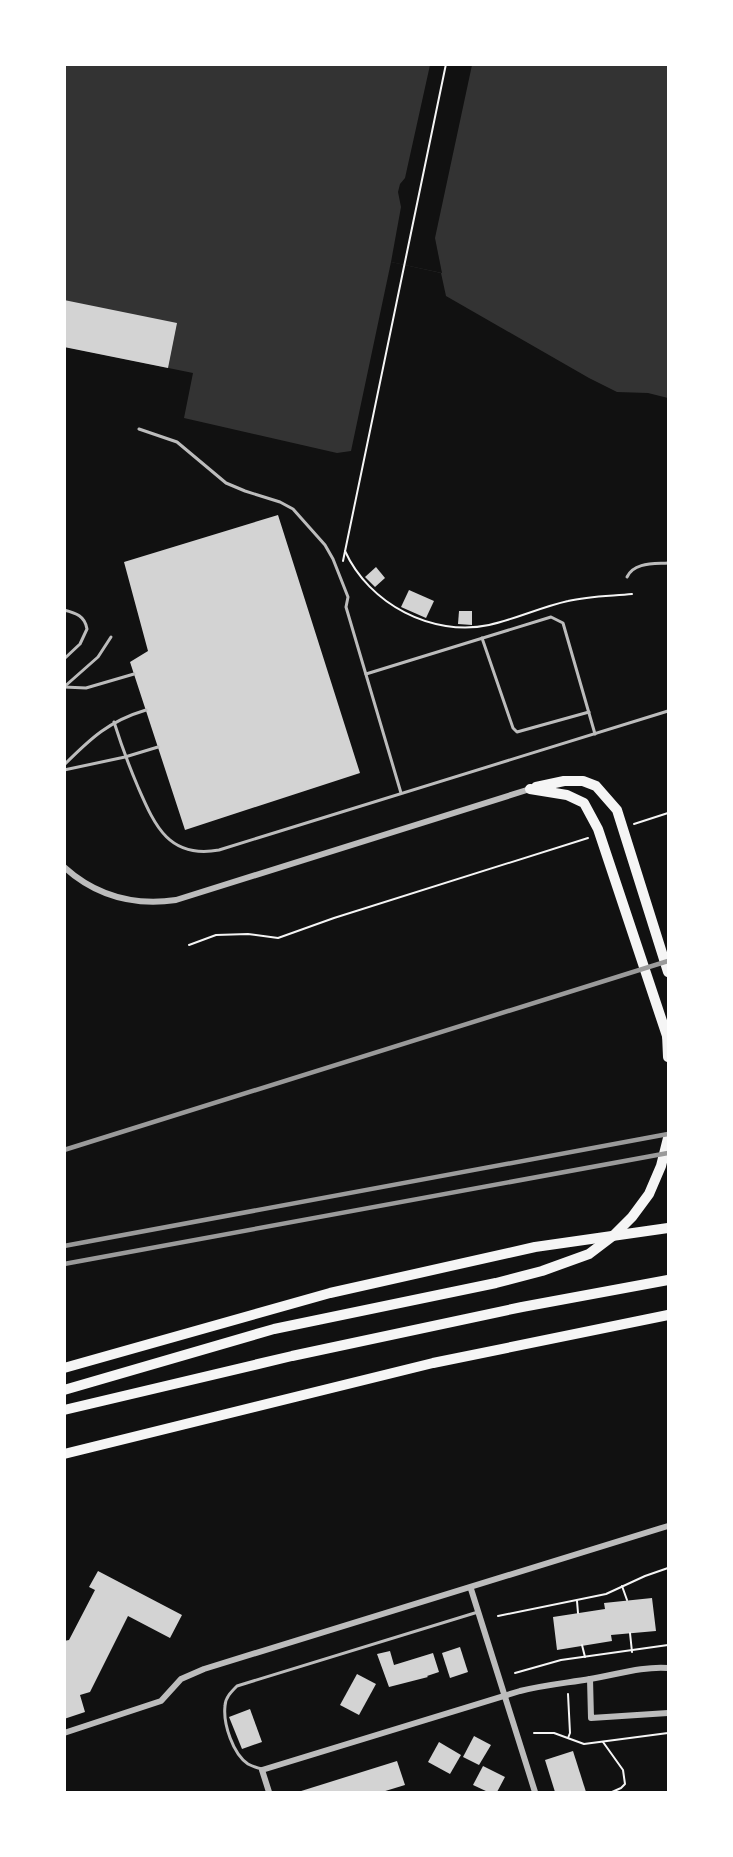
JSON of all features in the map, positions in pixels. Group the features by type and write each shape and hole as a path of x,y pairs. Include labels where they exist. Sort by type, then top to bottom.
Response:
{"highway":[{"path":"530,789 564,781 583,781 596,786 617,810 669,972"},
{"path":"530,789 567,795 584,803 598,829 668,1036 669,1058"},
{"path":"64,1390 274,1329 496,1283 542,1271 589,1254 614,1235 632,1217 649,1194 661,1166 669,1138"},
{"path":"64,1368 353,1288 535,1247 669,1228"},
{"path":"64,1410 292,1356 522,1307 669,1280"},
{"path":"64,1454 433,1363 669,1315"}],"street":[{"path":"64,867 109,896 141,902 158,903 176,900 530,789"},
{"path":"64,1733 161,1701 181,1679 204,1669 669,1526"},
{"path":"471,1588 535,1792"},
{"path":"269,1792 262,1770 503,1696 553,1683 649,1668 669,1668"},
{"path":"590,1679 591,1718 669,1713"}],"lane":[{"path":"140,429 177,441 226,483 288,505 325,545 340,574 348,597 346,607 401,793"},
{"path":"627,577 630,571 637,566 669,563"},
{"path":"64,610 82,618 87,629 80,644 64,659"},
{"path":"366,674 551,617 563,623 595,734"},
{"path":"64,687 98,657 111,637"},
{"path":"482,638 513,729 517,732 589,712"},
{"path":"64,687 86,688 134,674"},
{"path":"64,765 87,742 114,722 146,710"},
{"path":"114,722 125,757 151,817 161,832 179,846 202,852 219,850 669,711"},
{"path":"64,770 125,757 158,747"},
{"path":"262,1770 247,1764 238,1753 226,1724 224,1705 229,1693 237,1686 478,1612"}],"path":[{"path":"340,574 446,64"},
{"path":"345,551 351,565 379,596 391,605 415,617 446,626 489,625 568,601 632,594"},
{"path":"624,827 669,813"},
{"path":"189,945 216,934 248,934 278,938 334,918 591,838"},
{"path":"498,1616 606,1594 669,1568"},
{"path":"622,1586 627,1600"},
{"path":"577,1601 578,1612"},
{"path":"630,1633 632,1652"},
{"path":"582,1645 585,1657"},
{"path":"515,1673 561,1660 632,1652 669,1645"},
{"path":"568,1691 570,1733 568,1738"},
{"path":"534,1733 554,1733 584,1744 669,1733"},
{"path":"603,1742 623,1770 625,1784 612,1792"}],"shaded area":[{"path":"64,65 668,65 668,398 648,393 617,392 446,296 441,273 391,262 351,451 337,453 184,418 193,373 65,347"}],"pier":[{"path":"430,65 472,65 435,238 442,273 391,262 401,207 398,192 405,178"}],"building":[{"path":"64,300 177,323 168,368 64,347"},
{"path":"278,515 360,773 185,830 130,662 148,651 124,562"},
{"path":"376,567 385,578 375,587 365,577"},
{"path":"409,590 434,601 426,618 401,607"},
{"path":"459,611 472,611 472,625 458,624"},
{"path":"98,1571 182,1615 170,1638 128,1616 90,1692 80,1695 85,1712 64,1719 64,1641 69,1640 95,1590 89,1587"},
{"path":"652,1598 656,1631 611,1635 612,1641 557,1650 553,1617 605,1609 604,1603"},
{"path":"460,1647 468,1672 450,1678 442,1653"},
{"path":"390,1651 394,1665 433,1653 439,1672 389,1687 377,1654"},
{"path":"357,1674 376,1684 359,1715 340,1705"},
{"path":"250,1709 262,1742 242,1749 229,1717"},
{"path":"474,1736 491,1745 479,1765 463,1757"},
{"path":"439,1742 461,1755 450,1774 428,1762"},
{"path":"573,1751 586,1792 555,1792 545,1760"},
{"path":"397,1761 405,1785 382,1792 298,1792"},
{"path":"483,1766 505,1777 497,1792 488,1792 473,1785"}],"railway":[{"path":"64,1150 668,961"},
{"path":"64,1246 668,1134"},
{"path":"64,1264 668,1153"}]}
